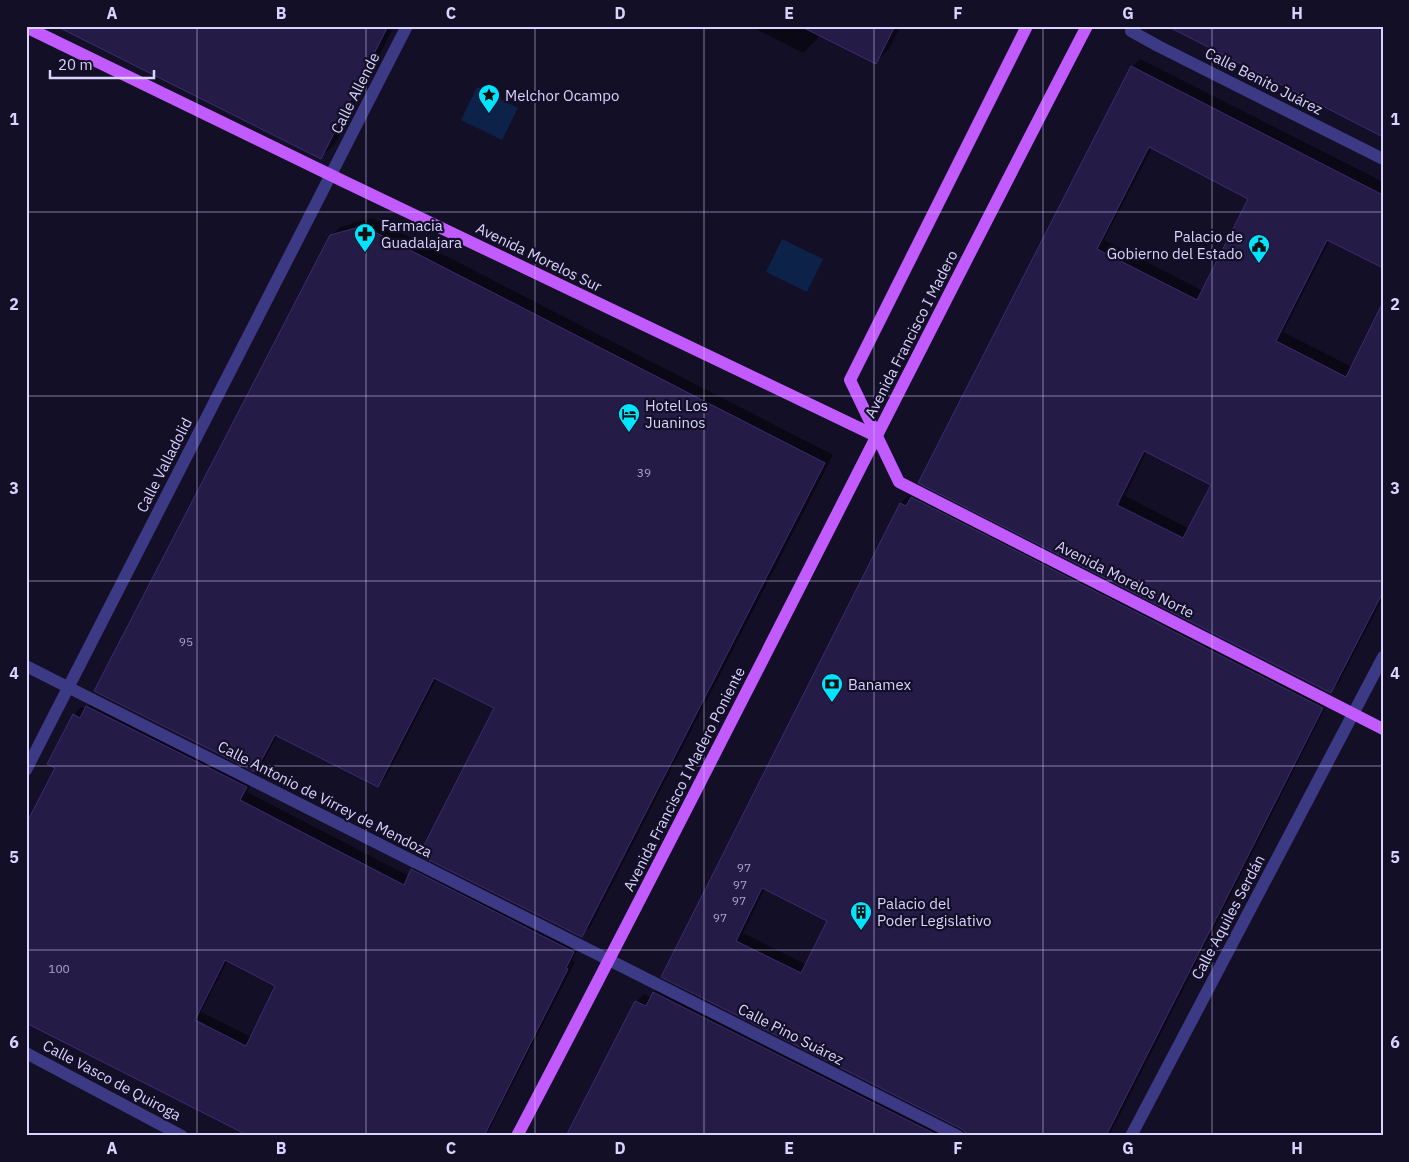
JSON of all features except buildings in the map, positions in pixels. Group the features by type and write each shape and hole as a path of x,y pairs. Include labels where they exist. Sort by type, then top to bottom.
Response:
{"main road":[{"name":"Avenida Francisco I Madero","path":"876,436 850,380 1027,26"},
{"name":"Avenida Francisco I Madero","path":"876,436 1088,26"},
{"name":"Avenida Morelos Sur","path":"26,27 876,436"},
{"name":"Avenida Morelos Norte","path":"876,436 899,482 1383,729"},
{"name":"Avenida Francisco I Madero Poniente","path":"517,1136 609,961 876,436"}],"street":[{"name":"Calle Allende","path":"331,175 408,26"},
{"name":"Calle Benito Juárez","path":"1131,31 1383,160"},
{"name":"Calle Valladolid","path":"26,770 331,175"},
{"name":"Calle Aquiles Serdán","path":"1130,1136 1383,657"},
{"name":"Calle Antonio de Virrey de Mendoza","path":"26,666 609,961"},
{"name":"Calle Pino Suárez","path":"609,961 958,1136"},
{"name":"Calle Vasco de Quiroga","path":"27,1054 182,1136"}],"water":[{"path":"477,87 518,108 502,140 461,120"},
{"path":"782,239 823,259 807,292 766,272"}],"place":[{"name":"Melchor Ocampo","path":"489,114"},
{"name":"Farmacia Guadalajara","path":"365,253"},
{"name":"Palacio de Gobierno del Estado","path":"1259,264"},
{"name":"Hotel Los Juaninos","path":"629,433"},
{"name":"Banamex","path":"832,703"},
{"name":"Palacio del Poder Legislativo","path":"861,931"}]}
